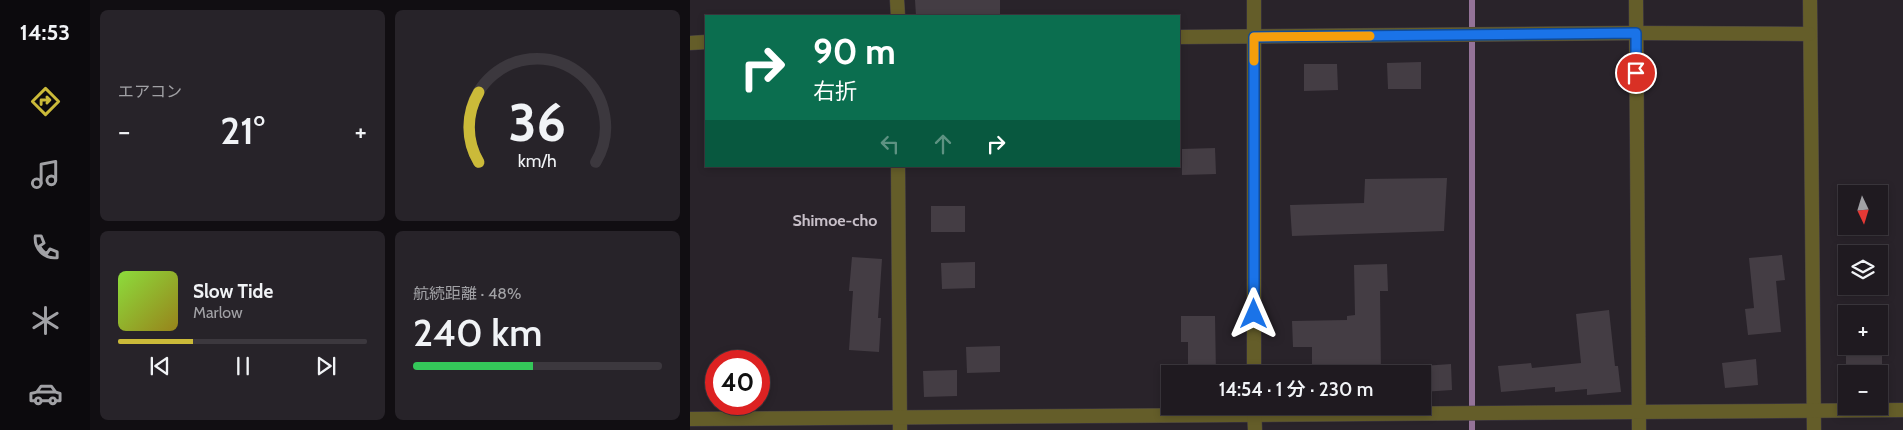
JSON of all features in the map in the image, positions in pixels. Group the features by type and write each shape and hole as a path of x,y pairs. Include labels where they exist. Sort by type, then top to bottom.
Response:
{"street":[{"path":"898,0 898,15"},
{"path":"1254,0 1254,365"},
{"path":"1636,0 1639,430"},
{"path":"1810,0 1814,430"},
{"path":"1180,37 1636,33 1809,34"},
{"path":"690,43 705,42"},
{"path":"898,167 900,424"},
{"path":"1431,411 1903,410"},
{"path":"690,419 900,424 1161,414"},
{"path":"1254,415 1254,430"}],"building":[{"path":"915,0 1000,0 1000,15 916,15"},
{"path":"1421,62 1421,89 1388,89 1387,63"},
{"path":"1304,64 1337,64 1338,90 1304,91"},
{"path":"1215,148 1216,174 1182,175 1182,149"},
{"path":"1447,178 1444,231 1292,236 1290,205 1364,203 1365,179"},
{"path":"931,206 965,206 965,232 931,232"},
{"path":"1782,255 1785,280 1776,281 1781,332 1748,335 1745,309 1754,308 1749,258"},
{"path":"852,257 882,259 878,318 881,318 879,352 849,350 853,291 849,291"},
{"path":"975,262 975,288 942,289 941,263"},
{"path":"1387,264 1388,291 1380,291 1381,365 1312,365 1312,347 1293,347 1292,321 1347,320 1347,316 1355,315 1354,265"},
{"path":"1609,310 1615,366 1618,366 1621,392 1587,395 1587,389 1555,392 1555,387 1501,392 1498,366 1531,363 1532,368 1581,363 1576,314"},
{"path":"1181,316 1215,316 1216,365 1188,365 1188,342 1181,342"},
{"path":"1000,346 1000,372 967,373 966,347"},
{"path":"1846,355 1882,355 1882,365 1846,365"},
{"path":"1756,359 1758,385 1725,388 1722,363"},
{"path":"1451,364 1452,390 1431,391 1431,365"},
{"path":"957,370 957,396 924,397 923,371"}],"waterway":[{"path":"1472,0 1472,430"}],"slow traffic":[{"path":"1254,61 1254,37 1370,36"}],"district":[{"name":"Shimoe-cho","path":"835,220"}],"route":[{"path":"1254,314 1254,37 1636,33 1636,73"}]}
